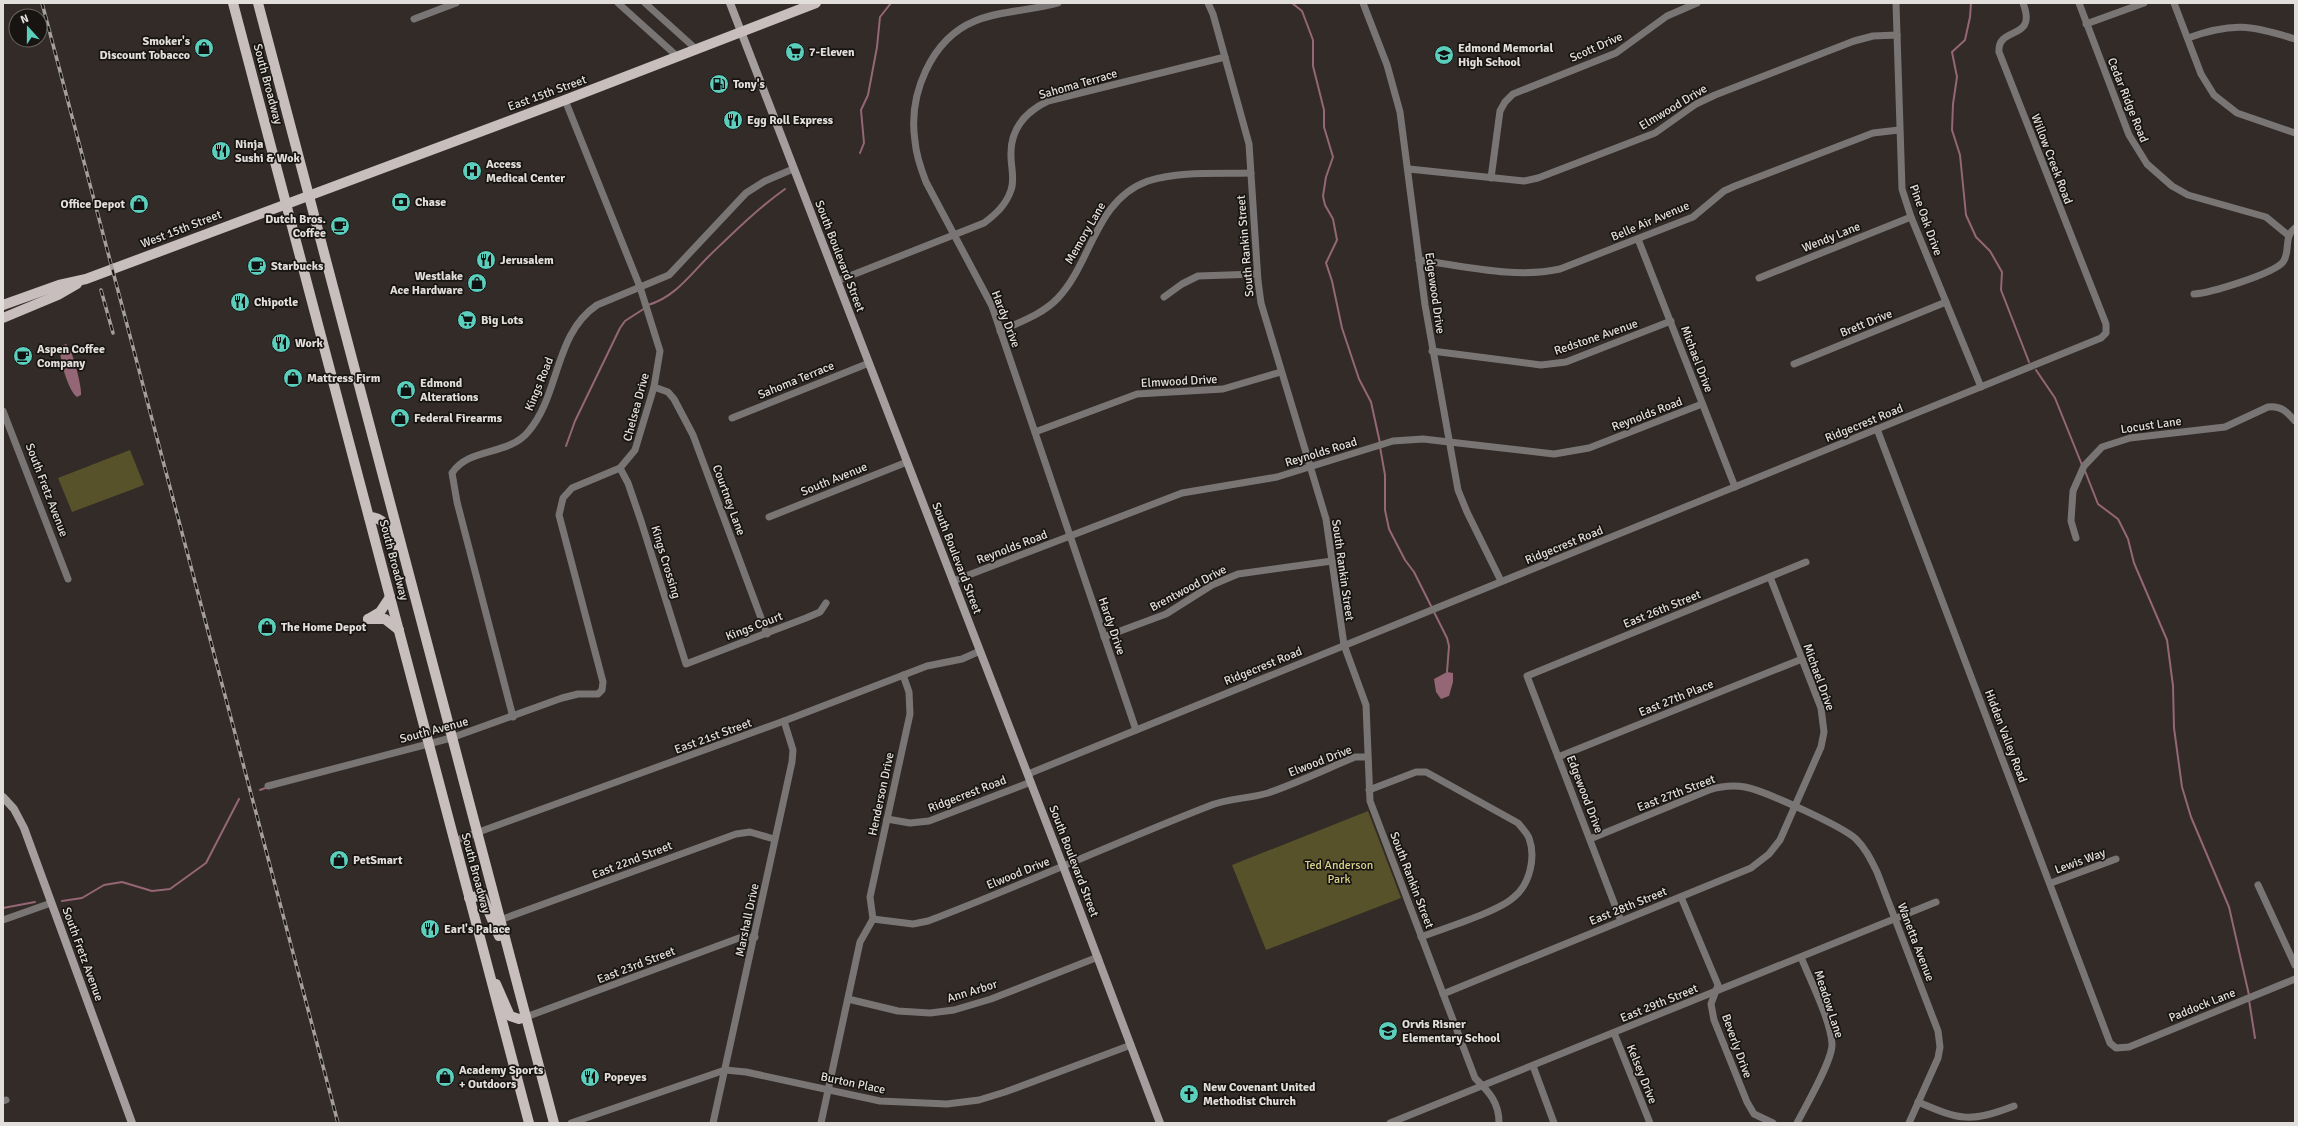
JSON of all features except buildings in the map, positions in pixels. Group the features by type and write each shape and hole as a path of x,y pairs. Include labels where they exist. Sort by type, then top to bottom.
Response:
{"main road":[{"name":"South Broadway","path":"233,3 529,1123"},
{"name":"South Broadway","path":"258,3 451,738 554,1123"},
{"name":"South Boulevard Street","path":"730,3 1028,774 1160,1123"},
{"name":"East 15th Street","path":"286,203 565,100 816,3"},
{"name":"West 15th Street","path":"3,305 59,285 86,279 286,203"},
{"name":"West 15th Street","path":"3,318 58,296 86,279"},
{"path":"369,517 379,518 384,521 404,560"},
{"path":"390,597 380,612 368,619 390,621 399,630"},
{"name":"South Fretz Avenue","path":"3,797 19,817 132,1123"},
{"path":"469,898 478,896 483,898 510,957"},
{"path":"489,970 506,1001 510,1016 519,1019 526,1017"}],"street":[{"path":"414,19 456,3"},
{"path":"618,3 678,57"},
{"path":"645,3 697,50"},
{"name":"Hardy Drive","path":"1058,3 974,21 945,41 927,67 917,101 914,140 919,164 926,182 992,306 1136,730"},
{"name":"South Rankin Street","path":"1208,3 1225,57 1249,144 1257,274 1261,303 1326,519 1344,645 1366,705 1368,723 1367,757 1369,790 1373,809 1475,1078 1493,1096 1499,1111 1499,1123"},
{"name":"Edgewood Drive","path":"1363,3 1387,65 1397,97 1409,169 1419,260 1432,351 1449,443 1462,502 1501,582"},
{"name":"Scott Drive","path":"1492,178 1500,114 1505,102 1514,94 1616,53 1667,16 1697,3"},
{"name":"Pine Oak Drive","path":"1896,3 1900,180 1911,217 1981,387"},
{"name":"Willow Creek Road","path":"2023,3 2027,15 2026,24 2022,29 2003,38 2000,43 1999,52 2106,324 2106,333"},
{"name":"Cedar Ridge Road","path":"2079,3 2129,135 2147,164 2172,186 2188,195 2266,218 2288,235"},
{"path":"2086,24 2144,3"},
{"path":"2174,3 2206,83 2214,95 2226,106 2254,120 2295,133"},
{"path":"2188,38 2219,28 2235,26 2261,29 2295,39"},
{"name":"Elmwood Drive","path":"1409,169 1524,181 1538,178 1655,133 1696,104 1715,95 1859,40 1873,36 1897,35"},
{"name":"Sahoma Terrace","path":"837,281 954,236 984,223 997,213 1006,202 1012,189 1011,146 1015,132 1020,121 1033,109 1048,101 1225,57"},
{"name":"Chelsea Drive","path":"565,100 640,287 660,351 654,387 636,450 620,468 572,488 563,498 559,515 603,682 602,690"},
{"name":"Belle Air Avenue","path":"1419,260 1539,274 1560,269 1693,217 1727,189 1873,133 1899,130"},
{"name":"Kings Road","path":"513,716 452,484 452,473 458,464 468,458 508,446 527,434 542,413 569,338 577,324 587,312 597,305 669,275 746,193 765,181 793,169"},
{"name":"Memory Lane","path":"1000,331 1035,314 1057,299 1069,283 1103,218 1117,201 1131,190 1148,182 1173,176 1251,173"},
{"name":"Wendy Lane","path":"1759,278 1911,217"},
{"path":"2194,294 2216,291 2277,267 2285,257 2288,235 2295,228"},
{"name":"Michael Drive","path":"1638,239 1735,487"},
{"path":"1164,297 1182,284 1198,276 1257,274"},
{"name":"Brett Drive","path":"1794,364 1946,302"},
{"name":"Redstone Avenue","path":"1432,351 1541,366 1566,362 1671,321"},
{"name":"Ridgecrest Road","path":"1028,774 2098,340 2106,333"},
{"name":"Sahoma Terrace","path":"732,418 869,363"},
{"name":"Elmwood Drive","path":"1035,432 1137,394 1223,389 1281,372"},
{"name":"Courtney Lane","path":"654,387 668,392 674,399 693,435 767,634"},
{"name":"Reynolds Road","path":"953,581 1182,493 1264,480 1393,442 1415,438 1544,453 1573,452 1589,448 1702,404"},
{"name":"Locust Lane","path":"2076,538 2071,521 2072,491 2084,466 2102,447 2130,438 2225,427 2268,407 2275,406 2283,409 2295,421"},
{"name":"South Fretz Avenue","path":"3,411 68,579"},
{"name":"Hidden Valley Road","path":"1878,430 2051,883 2108,1039 2116,1048"},
{"name":"South Avenue","path":"769,517 907,462"},
{"name":"Kings Crossing","path":"620,468 628,483 641,521 686,664"},
{"name":"Brentwood Drive","path":"1104,637 1166,614 1212,585 1238,574 1332,561"},
{"name":"East 26th Street","path":"1527,676 1806,562"},
{"name":"Michael Drive","path":"1770,577 1821,708 1824,732 1821,747 1794,807"},
{"name":"Kings Court","path":"686,664 767,634 820,612 826,603"},
{"name":"East 21st Street","path":"454,841 784,721 927,666 962,659 980,651"},
{"name":"East 27th Place","path":"1558,757 1802,659"},
{"name":"Henderson Drive","path":"873,919 870,897 910,714 909,692 903,675"},
{"name":"Edgewood Drive","path":"1527,676 1621,921"},
{"name":"South Avenue","path":"268,786 451,738 562,698 578,694 598,694 602,690"},
{"name":"Marshall Drive","path":"713,1123 755,937 774,839 792,762 793,750 784,721"},
{"name":"Elwood Drive","path":"873,919 913,924 928,921 1211,805 1269,792 1355,757 1367,757"},
{"path":"1369,790 1416,772 1426,772 1518,823 1529,836 1533,849 1532,865 1524,885 1514,897 1498,907 1422,937"},
{"name":"Ridgecrest Road","path":"887,819 910,823 929,821 1031,782"},
{"name":"East 27th Street","path":"1590,839 1721,786 1753,788 1794,807"},
{"name":"East 28th Street","path":"1442,994 1681,897 1761,862 1780,840 1794,807"},
{"name":"Wanetta Avenue","path":"1794,807 1838,826 1862,846 1877,872 1938,1031 1940,1047 1938,1058 1909,1123"},
{"name":"East 22nd Street","path":"500,920 730,836 750,832 774,839"},
{"name":"Lewis Way","path":"2051,883 2116,859"},
{"path":"2258,885 2295,965"},
{"name":"Beverly Drive","path":"1681,897 1718,986 1714,992 1711,1004 1714,1020 1747,1102 1754,1114 1773,1123"},
{"name":"East 29th Street","path":"1390,1123 1936,902"},
{"path":"3,920 51,903"},
{"path":"821,1123 860,942 873,919"},
{"name":"East 23rd Street","path":"526,1017 739,938 755,937"},
{"name":"Ann Arbor","path":"848,999 898,1011 930,1013 954,1010 991,999 1098,957"},
{"name":"Meadow Lane","path":"1796,1123 1829,1058 1832,1045 1826,1021 1801,957"},
{"name":"Paddock Lane","path":"2116,1048 2129,1047 2295,979"},
{"name":"Kelsey Drive","path":"1614,1033 1650,1123"},
{"name":"Burton Place","path":"572,1123 725,1070 734,1070 880,1101 928,1105 979,1100 1012,1090 1131,1045"},
{"path":"1533,1066 1554,1123"},
{"path":"1918,1102 1948,1115 1973,1121 2014,1106"}],"green space":[{"path":"130,450 144,485 72,512 58,478"},
{"name":"Ted Anderson Park","path":"1368,811 1401,898 1266,950 1232,865"}],"shaded area":[{"path":"66,344 74,359 78,376 81,395 77,397 67,381 62,365 60,350 61,346"},
{"path":"1447,672 1453,673 1453,682 1449,696 1441,699 1436,692 1434,679"}],"waterway":[{"path":"860,153 864,143 861,110 868,95 877,47 880,17 891,3"},
{"path":"1292,3 1302,11 1313,40 1313,66 1324,110 1324,127 1333,157 1326,177 1323,196 1325,205 1333,219 1337,240 1326,263 1332,281 1342,328 1359,379 1371,402 1380,443"},
{"path":"1971,3 1970,17 1965,40 1952,52 1957,77 1953,104 1952,130 1960,155 1966,215 1976,237 1990,251 2002,272 2001,290 2029,362"},
{"path":"648,305 666,297 682,285 709,256 746,221 785,189"},
{"path":"566,446 575,421 620,328 625,321 645,308"},
{"path":"2036,370 2055,398 2082,465"},
{"path":"1380,447 1385,475 1385,510 1389,529 1405,560 1414,572 1447,638 1449,646 1447,672"},
{"path":"2085,471 2098,504 2118,519 2128,539 2134,563 2167,640 2173,686 2174,728 2182,787 2191,817 2229,907 2249,995"},
{"path":"260,790 268,787"},
{"path":"62,901 82,898 104,885 122,882 152,891 170,889 206,863 239,799"},
{"path":"3,908 35,902"},
{"path":"2249,1000 2255,1038"}],"railway":[{"path":"42,3 338,1123"},
{"path":"101,290 113,333"}],"place":[{"name":"Smoker's Discount Tobacco","path":"204,48"},
{"name":"7-Eleven","path":"795,52"},
{"name":"Edmond Memorial High School","path":"1444,55"},
{"name":"Tony's","path":"719,84"},
{"name":"Egg Roll Express","path":"733,120"},
{"name":"Ninja Sushi & Wok","path":"221,151"},
{"name":"Access Medical Center","path":"472,171"},
{"name":"Chase","path":"401,202"},
{"name":"Office Depot","path":"139,204"},
{"name":"Dutch Bros. Coffee","path":"340,226"},
{"name":"Jerusalem","path":"486,260"},
{"name":"Starbucks","path":"257,266"},
{"name":"Westlake Ace Hardware","path":"477,283"},
{"name":"Chipotle","path":"240,302"},
{"name":"Big Lots","path":"467,320"},
{"name":"Work","path":"281,343"},
{"name":"Aspen Coffee Company","path":"23,356"},
{"name":"Mattress Firm","path":"293,378"},
{"name":"Edmond Alterations","path":"406,390"},
{"name":"Federal Firearms","path":"400,418"},
{"name":"The Home Depot","path":"267,627"},
{"name":"PetSmart","path":"339,860"},
{"name":"Earl's Palace","path":"430,929"},
{"name":"Orvis Risner Elementary School","path":"1388,1031"},
{"name":"Academy Sports + Outdoors","path":"445,1077"},
{"name":"Popeyes","path":"590,1077"},
{"name":"New Covenant United Methodist Church","path":"1189,1094"}]}
